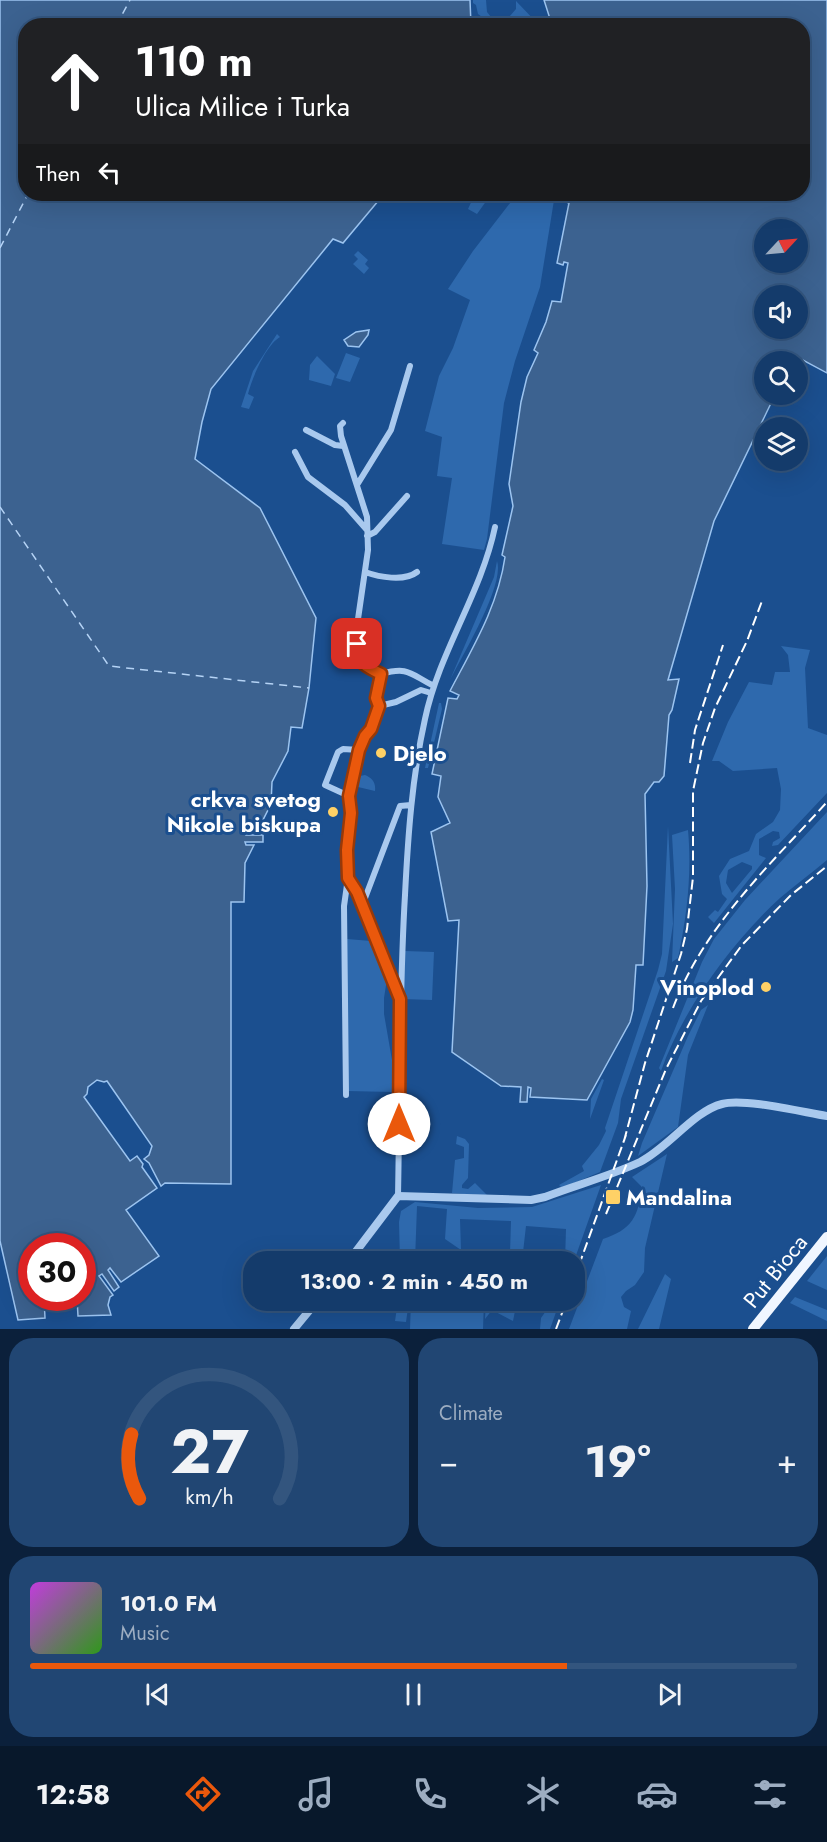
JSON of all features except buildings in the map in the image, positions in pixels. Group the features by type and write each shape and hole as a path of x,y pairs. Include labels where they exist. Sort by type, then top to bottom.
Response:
{"main road":[{"name":"Put Bioca","path":"753,1329 827,1237"}],"street":[{"path":"357,484 391,430 410,366"},
{"path":"343,423 340,426 343,446 367,517 365,572 359,610 358,658 362,663 381,674 400,669 406,670 432,690"},
{"path":"306,430 335,445 343,446"},
{"path":"296,452 308,477 345,505 367,533"},
{"path":"367,533 375,532 407,496"},
{"path":"356,1251 398,1196 400,999 411,805 432,690 487,559 495,527"},
{"path":"365,572 380,578 412,576 417,572"},
{"path":"346,1095 344,906 348,878 347,850 351,813 349,796 359,750 371,729 379,706 376,698 381,674"},
{"path":"379,706 396,702 421,690 432,690"},
{"path":"349,796 325,785 325,780 338,752 343,749 359,750"},
{"path":"362,906 400,806 411,805"},
{"path":"348,878 357,892 400,999"},
{"path":"398,1196 531,1200 544,1197 640,1161 660,1149 704,1113 722,1104 740,1103 827,1116"},
{"path":"294,1329 309,1311"}],"shaded area":[{"path":"0,0 470,0 471,18 18,18 18,201 378,201 343,243 333,239 211,389 195,459 260,508 316,618 309,688 302,728 291,727 288,751 272,782 271,804 262,822 263,832 246,832 246,835 263,835 263,842 245,842 246,845 254,845 245,863 244,902 231,902 231,1184 165,1183 161,1186 149,1163 144,1159 149,1155 152,1146 107,1081 97,1080 88,1087 84,1097 130,1161 137,1156 157,1188 126,1210 159,1256 121,1282 110,1268 108,1270 119,1287 114,1291 102,1274 99,1276 113,1295 108,1305 111,1315 78,1316 78,1311 96,1311 96,1233 18,1233 18,1311 45,1311 45,1318 18,1320 0,1241"},
{"path":"473,0 486,0 487,12 492,18 483,18 478,14 476,5"},
{"path":"544,0 827,0 827,373 808,363 808,351 754,351 754,405 770,405 764,417 754,417 754,438 714,521 668,680 679,679 669,715 664,776 659,782 654,782 645,794 647,886 643,965 636,965 630,1022 587,1100 530,1097 531,1088 528,1087 527,1102 520,1102 521,1087 501,1086 452,1052 459,920 448,921 431,832 450,823 438,797 441,776 432,774 448,698 457,699 459,695 450,691 484,626 502,575 505,557 502,555 513,506 509,484 521,402 527,377 538,353 534,350 552,301 561,302 568,263 564,262 563,265 557,263 569,203 566,201 810,201 810,18 550,18"},
{"path":"516,1 532,18 508,18 516,9"},
{"path":"472,201 486,201 477,214 468,209"},
{"path":"512,201 554,201 540,287 515,361 504,403 484,550 442,544 452,478 437,476 442,437 425,431 439,376 453,348 470,300 448,289 473,251"},
{"path":"358,251 368,260 365,264 369,268 364,274 353,264 358,259 354,255"},
{"path":"369,330 359,347 348,346 344,340 356,332"},
{"path":"277,334 280,337 265,354 253,379 248,394 254,397 249,409 241,407 253,371"},
{"path":"346,353 360,358 350,382 336,378"},
{"path":"317,356 335,374 331,386 309,380 310,365"},
{"path":"497,561 498,572 489,603 450,680 494,577"},
{"path":"781,646 810,650 805,668 808,728 827,735 827,793 778,845 772,846 773,842 780,838 779,832 773,831 759,839 759,855 766,858 714,923 708,917 715,910 718,912 727,899 722,894 719,876 730,859 749,851 756,834 773,822 780,810 781,789 777,768 733,771 719,761 712,761 728,722 749,682 772,685 775,672 790,672 788,655","holes":["742,862 752,866 752,869 732,893 726,883 728,870"]},
{"path":"439,703 442,709 428,768 425,768"},
{"path":"365,775 373,781 375,791 358,787 360,776"},
{"path":"827,812 827,860 780,898 727,956 682,1024 661,1071 659,1068 702,962 714,939 745,900"},
{"path":"668,826 673,924 666,971 621,1099 618,1123 600,1172 562,1188 559,1185 584,1171 582,1166 599,1145 606,1131 605,1128 658,970 662,954"},
{"path":"688,830 689,878 686,910 678,958 672,962 675,889 672,835"},
{"path":"347,939 371,941 387,979 384,1014 392,1060 393,1092 347,1091"},
{"path":"405,951 434,952 432,1000 403,999"},
{"path":"708,1005 688,1055 678,1127 638,1156 688,1036 701,1010"},
{"path":"602,1079 604,1080 590,1119 591,1099"},
{"path":"457,1136 465,1139 469,1144 468,1178 462,1188 468,1189 475,1183 488,1196 452,1193 455,1160 464,1158 464,1147 456,1144"},
{"path":"667,1154 645,1248 644,1272 635,1285 621,1297 624,1307 631,1311 627,1329 569,1329 576,1311 585,1311 585,1287 603,1239 621,1231 636,1214 641,1186 632,1177"},
{"path":"601,1185 578,1251 565,1251 566,1229 526,1226 523,1251 510,1251 511,1221 460,1219 461,1250 445,1239 447,1209 417,1206 415,1251 400,1251 401,1211 415,1202 478,1208 532,1207"},
{"path":"827,1256 827,1290 807,1281"},
{"path":"665,1274 671,1279 659,1329 638,1329"},
{"path":"795,1297 827,1310 827,1321 790,1303"},
{"path":"396,1311 408,1311 406,1322 395,1321"},
{"path":"411,1311 484,1311 483,1329 410,1329"},
{"path":"485,1311 491,1311 485,1319"},
{"path":"494,1311 515,1311 513,1321"},
{"path":"546,1311 556,1311 550,1329 540,1329 541,1318"}],"ferry route":[{"path":"120,18 130,0"},
{"path":"0,248 24,201"},
{"path":"0,507 109,666 309,688"}],"railway":[{"path":"624,1141 645,1063 687,929 693,877 693,791 703,743 715,708 747,641 762,601"},
{"path":"690,763 695,730 723,645"},
{"path":"673,1008 686,978 720,924 761,874 827,802"},
{"path":"606,1214 666,1069 701,1001 742,945 791,895 827,866"},
{"path":"584,1251 626,1135"},
{"path":"556,1329 563,1311"}],"place":[{"name":"Djelo","path":"381,753"},
{"name":"crkva svetog Nikole biskupa","path":"333,812"},
{"name":"Vinoplod","path":"766,987"},
{"name":"Mandalina","path":"613,1197"}],"route":[{"path":"357,644 358,658 362,663 381,674 376,698 379,706 371,729 359,750 349,796 351,813 347,850 348,878 357,892 400,999 399,1124"}]}
